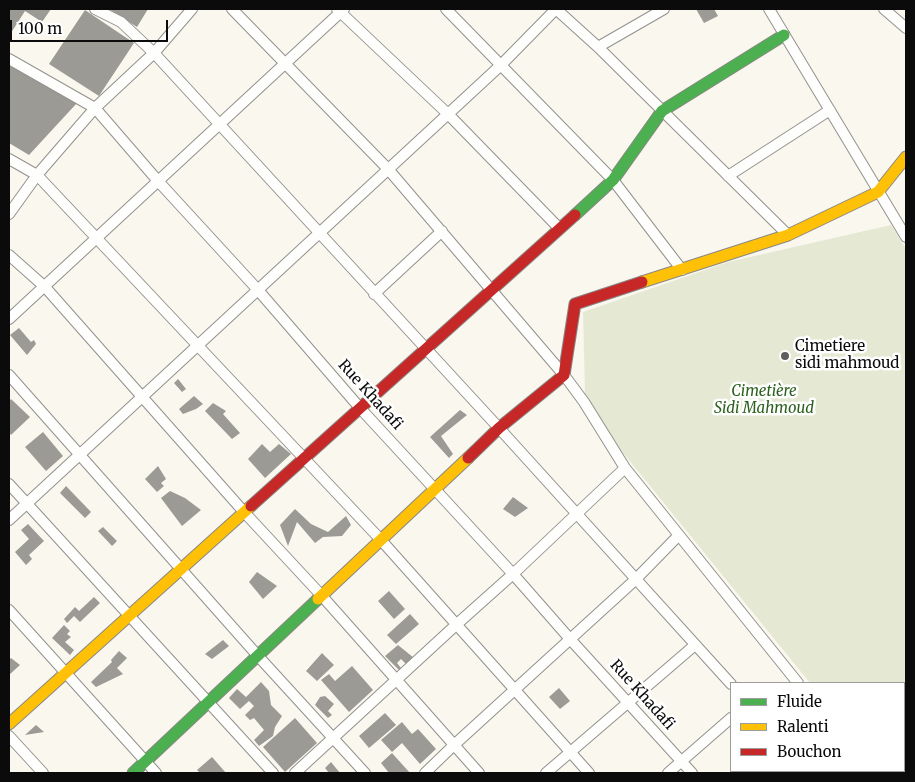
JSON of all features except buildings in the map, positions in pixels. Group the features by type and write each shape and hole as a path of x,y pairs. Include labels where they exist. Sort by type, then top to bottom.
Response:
{"street":[{"path":"95,9 121,22 154,53 499,428 730,683"},
{"path":"9,214 37,175 95,108 154,53 192,9"},
{"path":"232,9 286,62 388,169 492,289 564,375 584,402 625,468 797,682"},
{"path":"446,9 613,180 682,270"},
{"path":"9,520 501,65 556,9 598,47 788,234"},
{"path":"598,47 664,9"},
{"path":"769,9 906,237"},
{"path":"884,9 906,28"},
{"path":"9,319 341,10 448,114 559,228"},
{"path":"9,724 613,180 662,111 784,35"},
{"name":"Rue Khadafi","path":"9,59 95,108 158,181 258,290 360,408 692,773"},
{"path":"728,176 830,110"},
{"path":"133,773 499,428 564,375 575,304 788,234 878,192 906,158"},
{"path":"9,159 37,175 381,540 590,773"},
{"path":"374,294 442,231"},
{"path":"9,254 45,287 479,773"},
{"path":"9,375 258,656 365,773"},
{"path":"295,773 513,574 625,468"},
{"path":"9,484 273,773"},
{"path":"425,773 515,688 635,580 679,535"},
{"path":"9,610 156,773"},
{"path":"546,773 695,645"},
{"path":"668,773 730,719"},
{"path":"9,736 43,773"}],"green space":[{"name":"Cimetière Sidi Mahmoud","path":"891,225 906,249 906,773 888,772 905,772 905,682 809,682 607,433 585,395 583,312 728,262"}],"traffic: fast":[{"path":"575,215 613,180 662,111 784,35"},
{"path":"133,773 318,599"}],"traffic: slow":[{"path":"642,282 788,235 878,192 906,157"},
{"path":"318,599 468,458"},
{"path":"9,724 251,506"}],"traffic: jam":[{"path":"251,506 575,215"},
{"path":"468,458 499,428 564,375 575,304 642,282"}],"place":[{"name":"Cimetiere sidi mahmoud","path":"785,356"}]}
